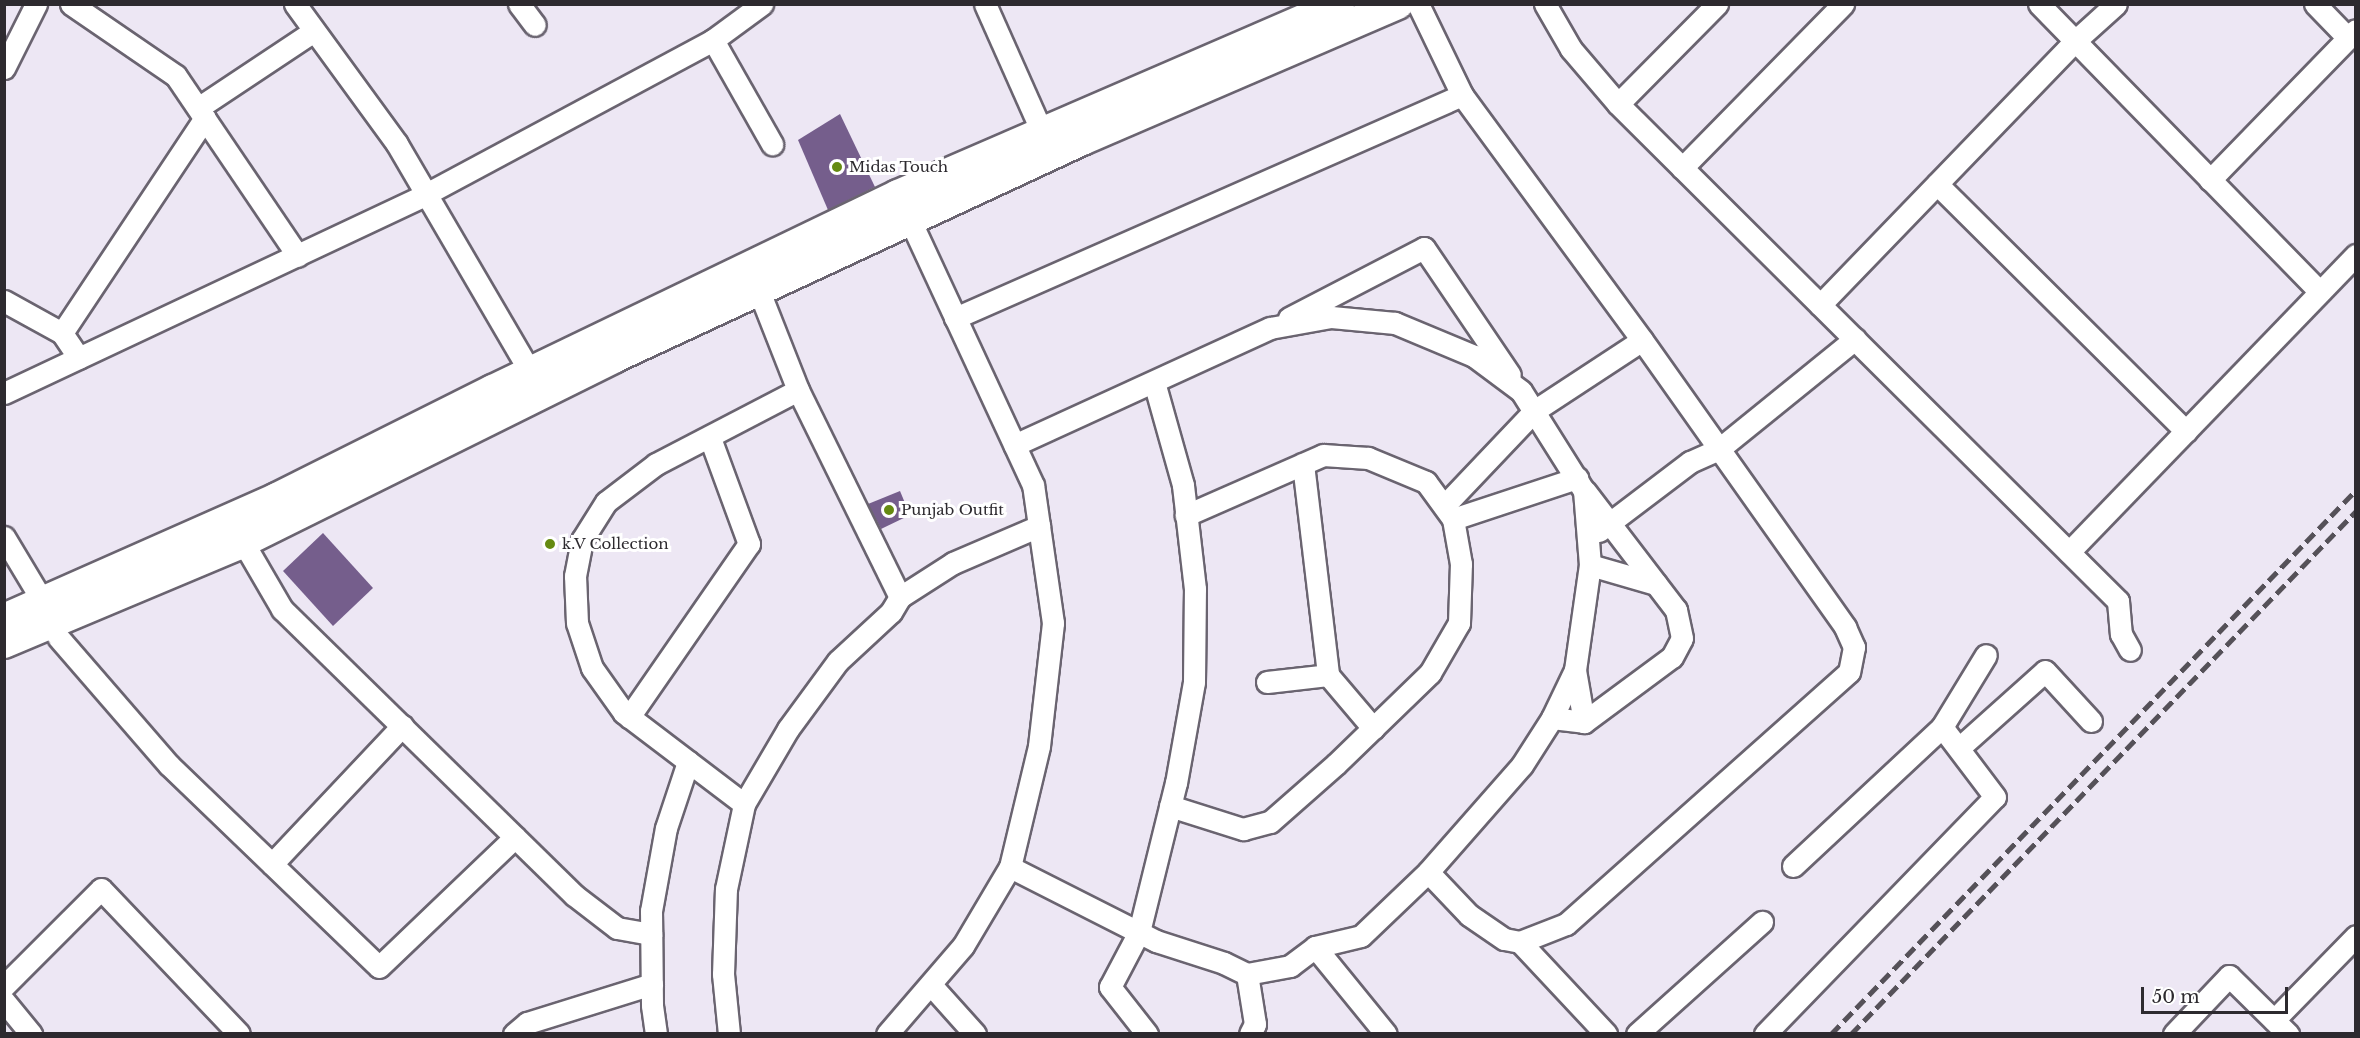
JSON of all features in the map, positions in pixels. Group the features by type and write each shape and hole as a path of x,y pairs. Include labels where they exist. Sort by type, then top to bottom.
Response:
{"main road":[{"path":"4,619 536,382 1339,4"},
{"path":"1047,143 1398,4"},
{"path":"4,643 243,542 536,382 759,291 904,207"}],"street":[{"path":"4,68 36,4"},
{"path":"71,4 176,76 298,256"},
{"path":"295,4 397,144 536,382"},
{"path":"519,4 535,25"},
{"path":"4,393 426,194 713,40 762,4"},
{"path":"985,4 1047,143"},
{"path":"1418,4 1462,95 1642,340 1845,627 1854,647 1848,672 1566,924 1520,942 1504,939 1469,915 1428,872"},
{"path":"1545,4 1571,49 1618,104 2118,601 2121,634 2130,650"},
{"path":"1618,104 1718,4"},
{"path":"1682,168 1843,4"},
{"path":"2039,4 2320,292"},
{"path":"1820,305 2075,41 2116,4"},
{"path":"2210,180 2352,34 2315,4"},
{"path":"62,333 201,113 314,30"},
{"path":"713,40 772,144"},
{"path":"955,318 1462,95"},
{"path":"1937,184 2186,431"},
{"path":"887,1034 963,946 1010,867 1039,746 1053,623 1033,485 904,207"},
{"path":"1014,445 1270,328 1424,248 1581,484 1676,610 1682,638 1672,657 1584,722 1552,718"},
{"path":"2069,552 2355,255"},
{"path":"759,291 798,390 900,597"},
{"path":"4,301 62,333 78,358"},
{"path":"1270,328 1330,317 1395,323 1474,356 1521,391"},
{"path":"1588,539 1690,462 1719,449 1855,339"},
{"path":"1448,513 1534,411 1642,340"},
{"path":"1147,1034 1110,987 1139,932 1170,806 1194,681 1195,589 1183,485 1154,382"},
{"path":"744,804 629,717 592,668 577,623 575,576 582,540 606,502 656,464 710,438 798,390"},
{"path":"629,717 749,544 710,438"},
{"path":"1170,806 1243,829 1270,822 1430,674 1460,623 1461,564 1448,513 1426,482 1368,458 1323,454 1186,515"},
{"path":"1303,464 1328,675 1373,728"},
{"path":"1448,513 1581,484"},
{"path":"1010,867 1139,932 1247,974 1290,966 1315,948 1361,936 1428,872 1522,765 1552,718 1575,670 1590,565 1581,484"},
{"path":"729,1034 723,974 726,889 744,804 788,729 838,661 891,612 900,597 953,563 1039,526"},
{"path":"4,537 43,602"},
{"path":"243,542 282,609 574,895 616,928 651,934"},
{"path":"1590,565 1656,584"},
{"path":"58,637 169,765 379,967 514,837"},
{"path":"1793,866 1942,727 1986,655"},
{"path":"1575,670 1584,722"},
{"path":"1959,748 2045,671 2091,721"},
{"path":"1267,682 1328,675"},
{"path":"272,864 402,726"},
{"path":"1765,1034 1995,797 1942,727"},
{"path":"656,1034 652,984 651,911 666,828 688,762"},
{"path":"4,986 101,890 238,1034"},
{"path":"1637,1034 1762,922"},
{"path":"2174,1034 2229,976 2281,1027 2355,936"},
{"path":"1520,942 1606,1034"},
{"path":"1315,948 1386,1034"},
{"path":"1247,974 1255,1023 1250,1034"},
{"path":"515,1033 527,1023 652,984"},
{"path":"931,985 975,1034"},
{"path":"4,1001 31,1034"}],"building":[{"name":"Midas Touch","path":"840,114 875,187 828,210 798,140"},
{"name":"Punjab Outfit","path":"900,491 910,515 881,529 868,504"},
{"path":"323,533 373,588 333,626 283,571"}],"railway":[{"path":"1831,1034 2356,490"},
{"path":"1851,1034 2356,511"}],"place":[{"name":"Midas Touch","path":"837,167"},
{"name":"Punjab Outfit","path":"889,510"},
{"name":"k.V Collection","path":"550,544"}]}
